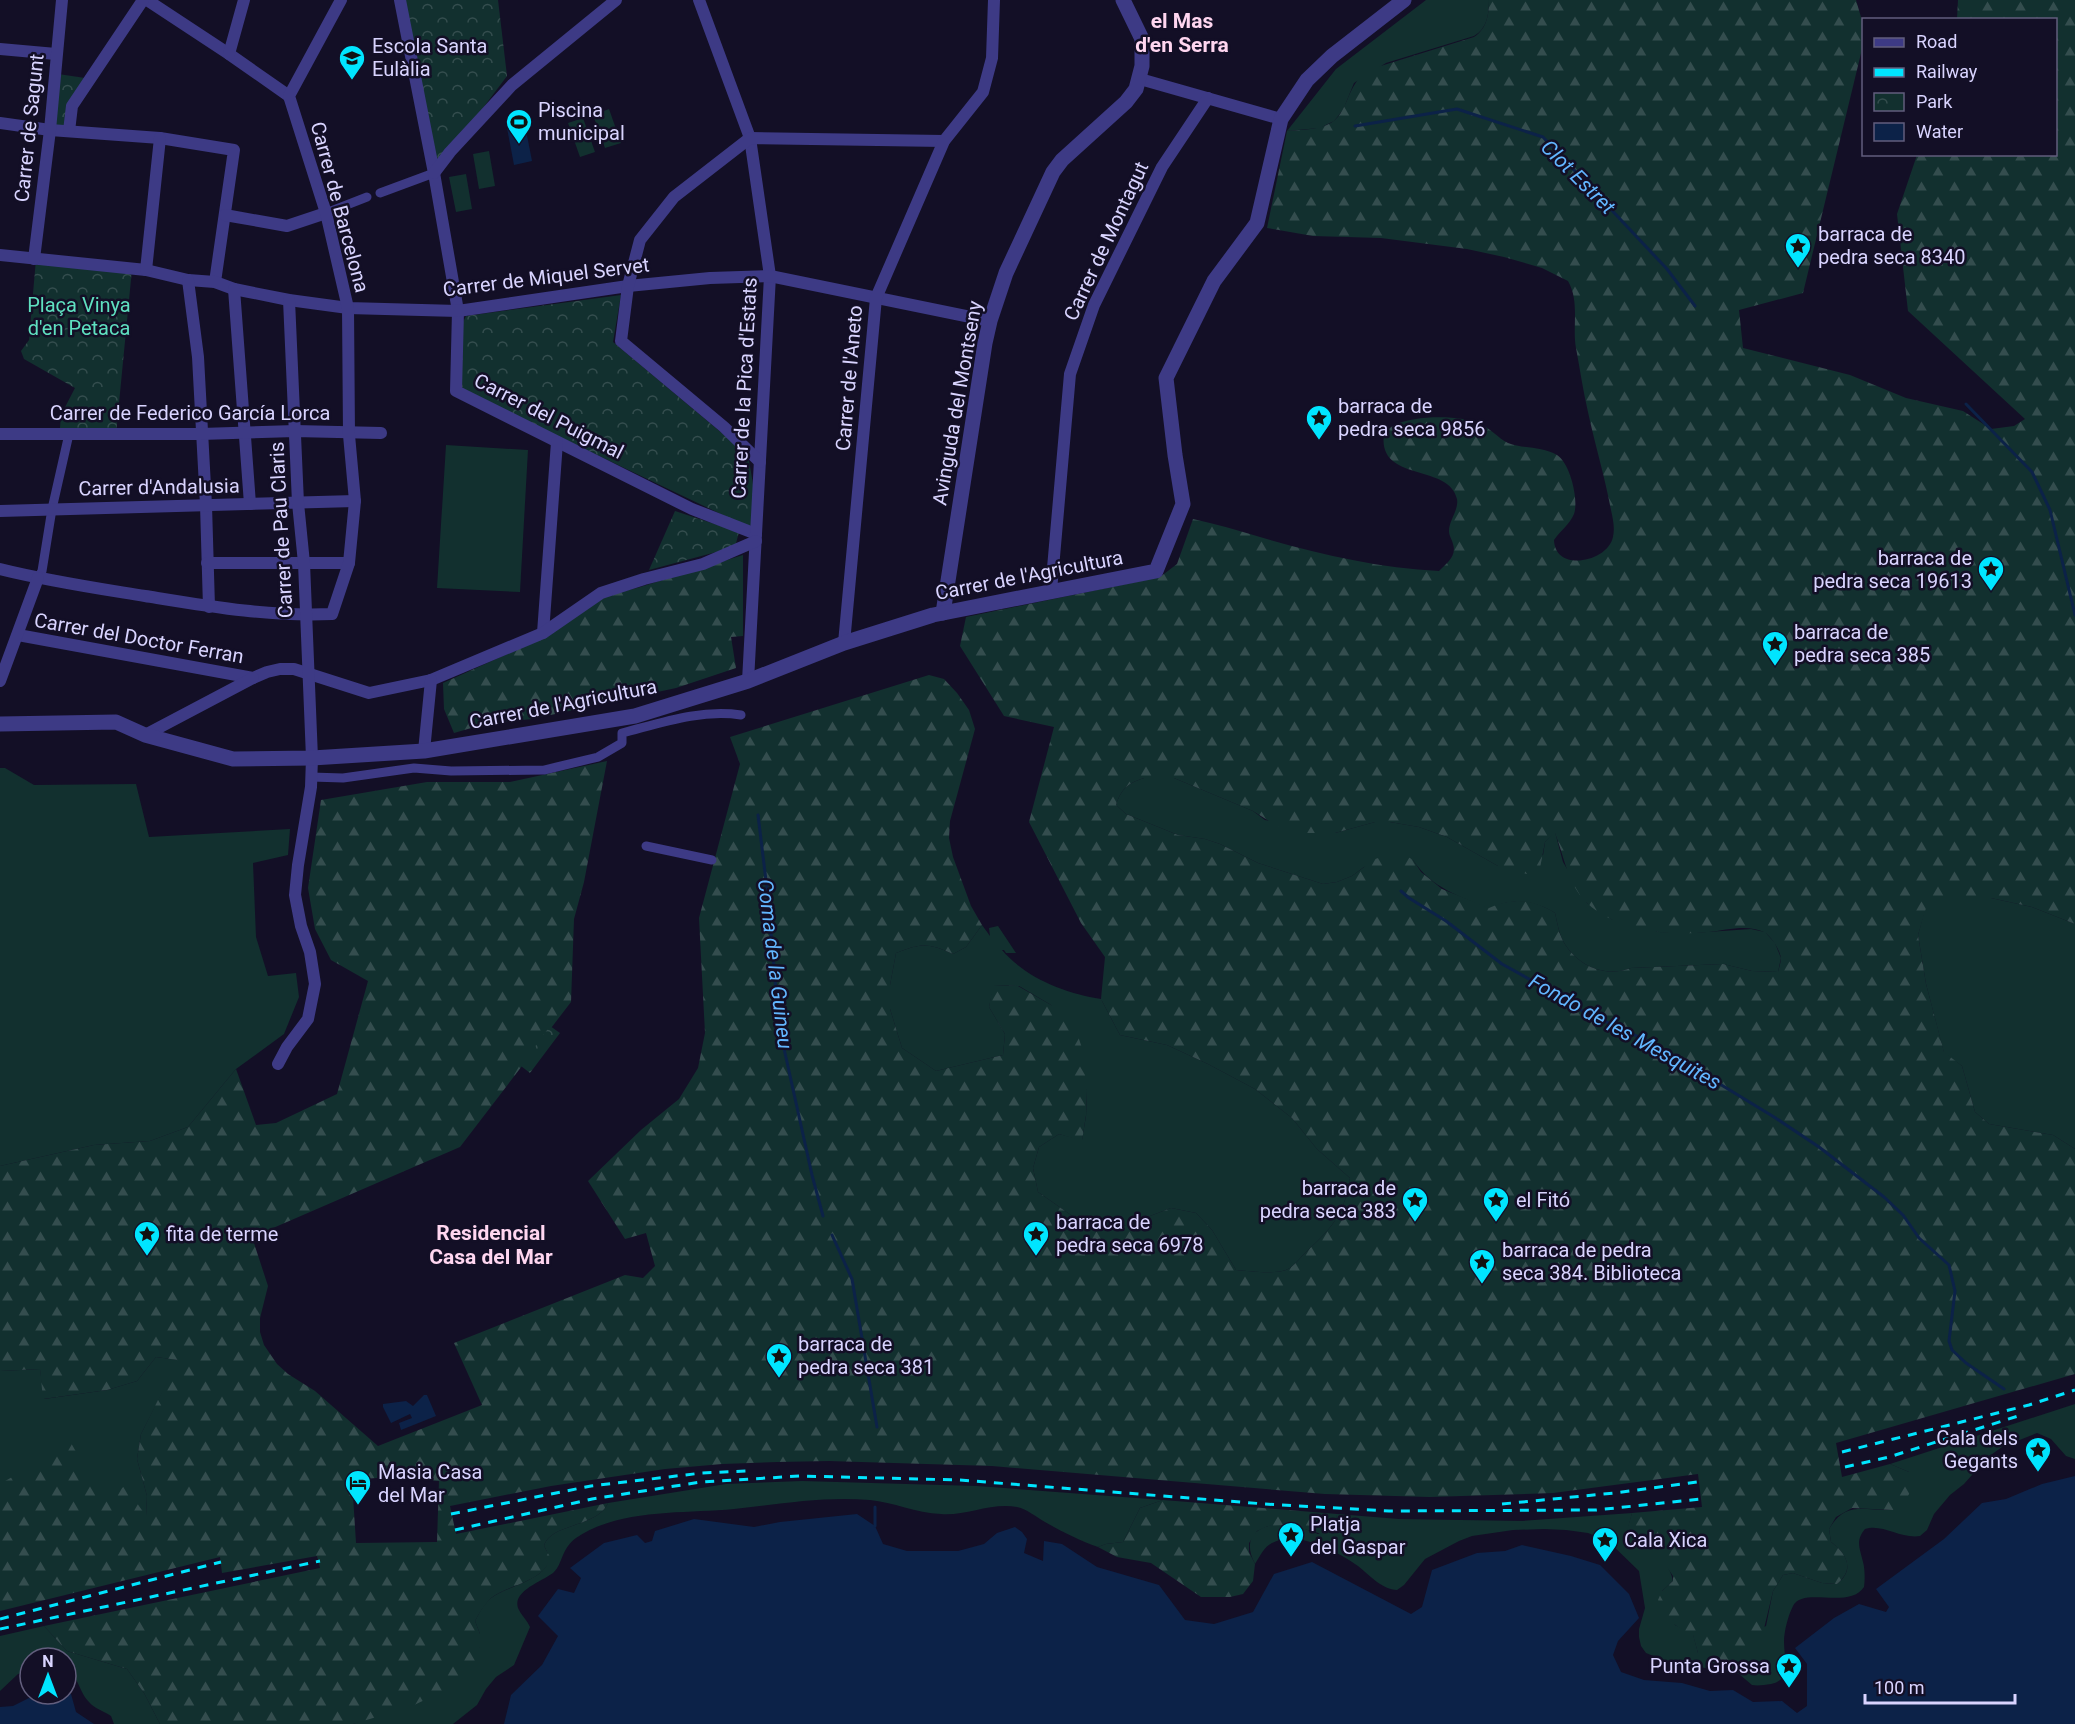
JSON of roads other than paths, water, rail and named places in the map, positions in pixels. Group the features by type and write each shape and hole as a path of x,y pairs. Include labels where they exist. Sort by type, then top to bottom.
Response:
{"street":[{"name":"Carrer de Sagunt","path":"34,259 50,130 62,0"},
{"path":"69,131 72,106 145,0 289,96 341,0"},
{"path":"229,54 244,0"},
{"name":"Carrer del Puigmal","path":"400,0 458,311 456,391 692,509 756,538"},
{"path":"380,193 434,173 450,152 512,85 616,0"},
{"name":"Carrer de la Pica d'Estats","path":"699,0 750,138 770,276 748,681"},
{"name":"Carrer de l'Aneto","path":"844,643 876,298 944,141 982,92 992,58 994,0"},
{"name":"Avinguda del Montseny","path":"943,613 985,343 1006,273 1053,172 1062,160 1126,102 1136,89 1140,78 1142,39 1123,0"},
{"path":"1140,78 1281,119 1306,80 1332,56 1404,0"},
{"path":"0,49 56,54"},
{"name":"Carrer de Barcelona","path":"289,96 326,213 348,308 349,432 355,501 349,562 332,614 305,616"},
{"name":"Carrer de Montagut","path":"1051,591 1070,374 1094,305 1162,167 1208,98"},
{"name":"Carrer de l'Agricultura","path":"0,724 116,722 145,735 233,759 312,758 424,751 635,716 748,681 844,643 943,613 1156,571 1183,504 1174,454 1166,378 1214,281 1257,223 1281,119"},
{"path":"0,123 50,130 160,138 234,150 215,282"},
{"path":"146,270 160,138"},
{"path":"760,462 724,427 621,341 628,286 640,240 674,197 750,138 944,141"},
{"path":"225,215 287,225 367,197"},
{"name":"Carrer de Miquel Servet","path":"0,255 146,270 188,280 215,282 234,289 289,300 348,308 458,311 628,286 710,278 770,276 990,321"},
{"path":"188,280 198,357 209,607"},
{"path":"234,289 250,504"},
{"name":"Carrer de Pau Claris","path":"278,1064 287,1047 308,1019 315,984 310,952 301,926 295,895 312,758 289,300"},
{"name":"Carrer de Federico García Lorca","path":"0,434 201,434 295,431 381,433"},
{"path":"0,681 42,571 52,509 69,434"},
{"path":"543,633 556,442"},
{"name":"Carrer d'Andalusia","path":"0,511 355,501"},
{"name":"Carrer del Doctor Ferran","path":"18,635 253,678 280,669 307,672 369,693 431,680 543,633 601,593 703,564 756,538"},
{"path":"207,563 349,562"},
{"path":"0,569 38,578 226,610 305,616"},
{"path":"145,735 253,678"},
{"path":"424,751 431,680"},
{"path":"311,777 343,778 414,768 451,771 544,770 597,757 622,743 622,733 682,717 722,712 741,715"},
{"path":"646,846 712,860"}],"water":[{"name":"Piscina municipal","path":"525,125 532,161 514,165 507,128"},
{"path":"424,1395 427,1395 436,1416 401,1430 399,1423 412,1418 410,1414 391,1423 383,1404 406,1401 413,1406"},
{"path":"2075,1476 2075,1724 504,1724 511,1695 542,1665 558,1636 538,1616 558,1589 574,1593 581,1578 570,1568 604,1543 637,1535 645,1543 652,1541 655,1531 694,1519 754,1527 857,1514 875,1526 883,1544 907,1551 958,1551 984,1544 997,1533 1015,1527 1027,1539 1024,1553 1043,1561 1044,1541 1062,1544 1097,1567 1159,1585 1185,1620 1214,1624 1253,1612 1274,1574 1312,1562 1411,1614 1422,1607 1432,1570 1477,1553 1505,1551 1522,1545 1600,1565 1629,1594 1639,1618 1618,1641 1613,1655 1621,1672 1644,1680 1682,1683 1710,1691 1733,1690 1753,1702 1782,1701 1797,1713 1807,1706 1807,1664 1795,1648 1834,1618 1859,1604 1886,1612 1889,1607 1876,1589 1944,1539 1982,1503 2006,1499 2042,1484"},
{"path":"18,1704 18,1706 74,1706 76,1712 94,1724 0,1724 0,1707"}],"waterway":[{"name":"Clot Estret","path":"1355,126 1457,109 1543,137 1667,269 1695,306"},
{"path":"1966,404 2032,472 2050,510 2075,615"},
{"name":"Coma de la Guineu","path":"758,815 768,897 779,1026 823,1216"},
{"name":"Fondo de les Mesquites","path":"1401,891 1446,921 1502,964 1529,979 1557,999 1654,1044 1774,1117 1819,1147 1884,1197 1903,1215 1919,1238 1949,1265 1955,1291 1949,1341 1952,1350 1966,1363 2004,1389"},
{"name":"Coma de la Guineu","path":"832,1235 852,1279 877,1427"},
{"name":"Coma de la Guineu","path":"875,1507 875,1526"}],"railway":[{"path":"1842,1452 2029,1405 2075,1390"},
{"path":"1845,1467 1889,1457 2018,1416"},
{"path":"451,1514 591,1486 702,1473 748,1471"},
{"path":"455,1530 592,1499 701,1482 800,1476 960,1480 1265,1504 1389,1511 1596,1510 1701,1499"},
{"path":"1502,1504 1697,1482"},
{"path":"0,1629 320,1561"},
{"path":"0,1619 221,1562"}],"place":[{"name":"Escola Santa Eulàlia","path":"352,81"},
{"name":"Piscina municipal","path":"519,145"},
{"name":"barraca de pedra seca 8340","path":"1798,269"},
{"name":"barraca de pedra seca 9856","path":"1319,441"},
{"name":"barraca de pedra seca 19613","path":"1991,592"},
{"name":"barraca de pedra seca 385","path":"1775,667"},
{"name":"barraca de pedra seca 383","path":"1415,1223"},
{"name":"el Fitó","path":"1496,1223"},
{"name":"fita de terme","path":"147,1257"},
{"name":"barraca de pedra seca 6978","path":"1036,1257"},
{"name":"barraca de pedra seca 384. Biblioteca","path":"1482,1285"},
{"name":"barraca de pedra seca 381","path":"779,1379"},
{"name":"Cala dels Gegants","path":"2038,1473"},
{"name":"Masia Casa del Mar","path":"358,1506"},
{"name":"Platja del Gaspar","path":"1291,1558"},
{"name":"Cala Xica","path":"1605,1563"},
{"name":"Punta Grossa","path":"1789,1689"}],"district":[{"name":"el Mas d'en Serra","path":"1182,33"},
{"name":"Residencial Casa del Mar","path":"491,1245"}],"park label":[{"name":"Plaça Vinya d'en Petaca","path":"79,316"}]}
